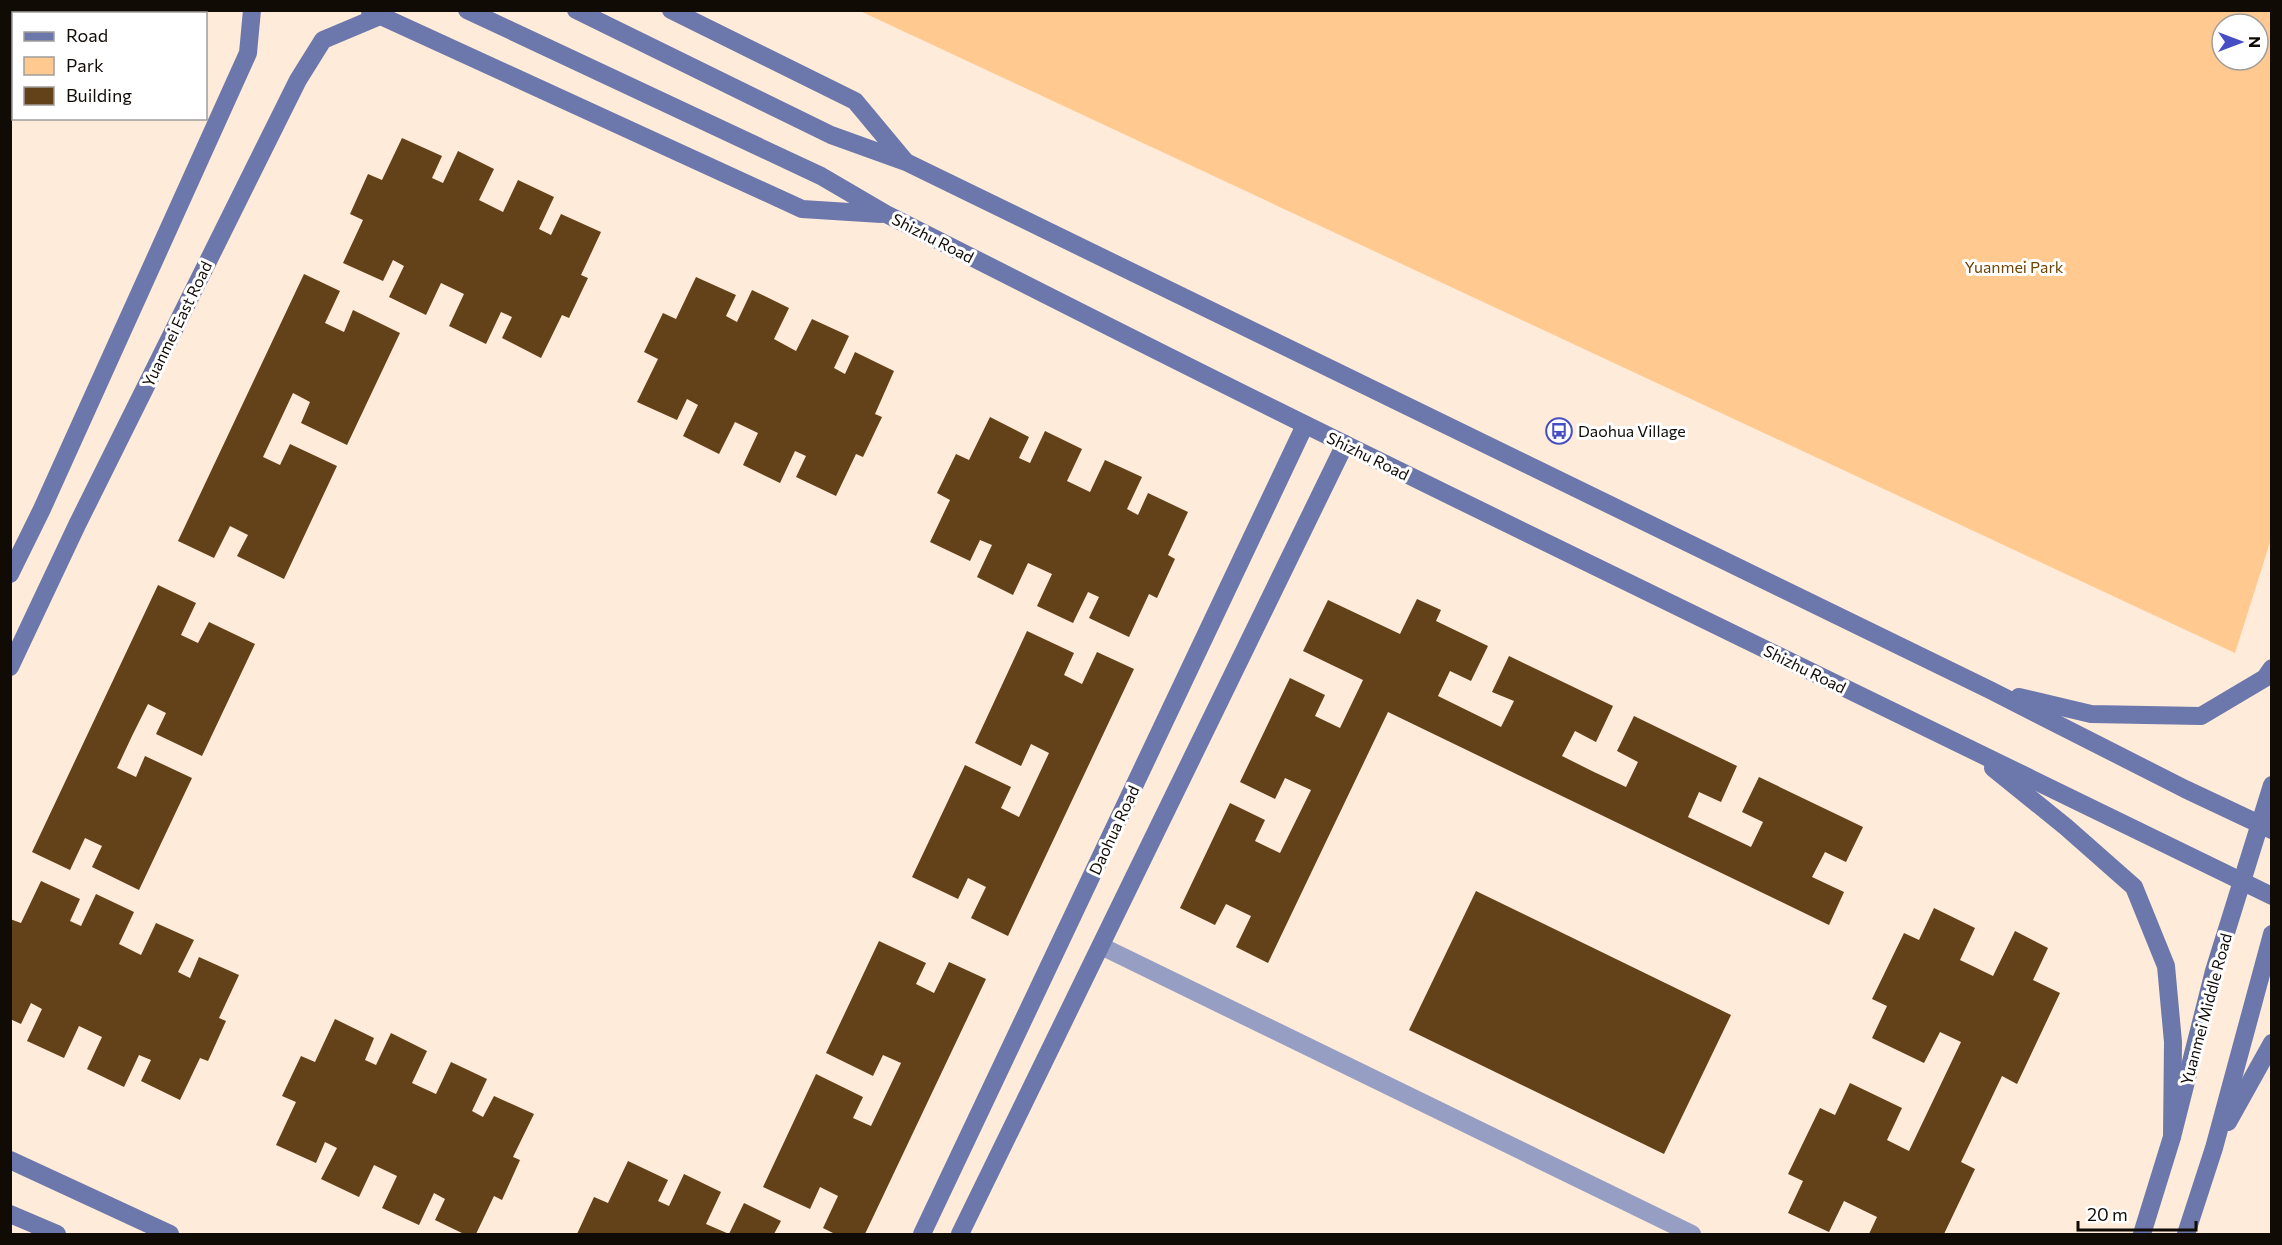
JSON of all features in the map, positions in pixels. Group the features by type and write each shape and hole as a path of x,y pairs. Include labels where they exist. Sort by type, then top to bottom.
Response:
{"street":[{"path":"10,574 42,509 248,53 252,10"},
{"name":"Shizhu Road","path":"467,10 821,176 886,214 1345,444 1971,750 2168,843 2271,896"},
{"path":"576,10 831,135 906,162 1990,690 2265,827"},
{"path":"671,10 855,101 906,162"},
{"path":"374,13 802,209 886,214"},
{"name":"Yuanmei East Road","path":"10,667 298,80 323,40 374,13"},
{"name":"Daohua Road","path":"922,1234 1305,424"},
{"path":"960,1234 1345,444"},
{"path":"1990,690 2091,714 2201,716 2265,678 2271,668"},
{"path":"1971,750 2066,827 2134,887 2166,966 2173,1042 2172,1137"},
{"name":"Yuanmei Middle Road","path":"2142,1234 2172,1137 2214,971 2242,881 2265,827 2271,785"},
{"path":"2186,1234 2214,1148 2271,934"},
{"path":"2214,1148 2271,1043"},
{"path":"10,1160 170,1234"},
{"path":"10,1214 57,1234"}],"lane":[{"path":"1101,946 1692,1234"}],"green space":[{"name":"Yuanmei Park","path":"860,11 2271,11 2271,539 2235,653"}],"building":[{"path":"402,138 442,156 432,178 443,183 458,151 494,169 479,200 503,212 518,180 554,197 539,229 551,235 561,214 601,232 581,275 588,278 569,318 562,315 541,358 502,338 512,317 501,312 486,344 449,326 464,294 441,283 426,315 389,297 404,266 393,260 383,281 343,263 363,220 350,214 368,174 382,180"},
{"path":"304,274 340,291 325,323 344,332 353,310 400,333 347,445 301,423 310,402 293,393 263,457 280,465 290,444 337,466 284,579 237,556 248,535 230,526 214,558 178,541"},
{"path":"696,277 736,295 726,316 737,322 752,290 789,308 774,339 796,351 812,319 849,336 834,368 845,374 855,352 894,371 875,414 882,417 863,457 856,454 836,496 796,477 806,456 795,451 780,483 743,465 758,433 735,422 719,454 683,436 698,405 687,399 677,420 637,402 658,359 644,352 663,313 676,319"},
{"path":"990,417 1029,437 1019,458 1030,463 1045,431 1082,449 1067,481 1090,492 1105,460 1142,477 1127,509 1138,515 1148,493 1188,512 1168,555 1175,559 1157,598 1149,594 1129,637 1089,618 1099,597 1088,592 1073,623 1037,606 1052,574 1028,563 1013,595 977,577 992,545 980,540 970,561 930,542 950,500 937,493 956,454 969,460"},
{"path":"158,585 196,603 181,635 198,643 209,622 255,644 202,756 156,734 166,713 148,704 132,736 117,768 136,777 145,756 192,778 139,890 92,867 102,846 85,838 70,870 32,852"},
{"path":"1417,599 1441,610 1436,621 1488,646 1471,681 1450,671 1438,696 1501,727 1514,701 1492,692 1509,656 1613,706 1596,742 1575,731 1562,756 1594,772 1626,787 1638,762 1617,751 1634,716 1737,766 1721,802 1699,792 1688,817 1751,847 1763,822 1742,812 1759,777 1863,827 1846,862 1825,852 1812,877 1844,892 1829,925 1388,712 1268,963 1236,947 1251,916 1226,904 1215,925 1180,908 1230,803 1265,820 1255,841 1280,853 1311,790 1285,778 1275,799 1240,782 1290,678 1325,695 1315,716 1340,728 1363,680 1303,651 1328,600 1400,634"},
{"path":"1027,631 1074,653 1064,675 1082,684 1097,652 1134,669 1008,936 971,918 986,887 968,878 958,899 912,877 965,765 1011,787 1001,808 1019,817 1049,753 1031,744 1021,766 975,743"},
{"path":"41,881 80,899 70,921 81,926 96,894 134,912 119,944 141,955 156,923 194,940 178,972 190,978 199,957 239,975 219,1018 226,1021 208,1061 200,1058 180,1100 141,1081 151,1060 139,1055 124,1087 87,1069 102,1037 79,1026 64,1058 27,1041 42,1009 31,1003 21,1024 10,1019 10,919 21,923"},
{"path":"1476,891 1731,1015 1664,1154 1409,1030"},
{"path":"1934,908 1975,928 1960,960 1993,976 2015,931 2048,948 2033,980 2060,993 2017,1084 2002,1076 1961,1162 1975,1169 1944,1234 1869,1234 1877,1217 1844,1201 1829,1232 1788,1213 1803,1181 1788,1174 1820,1108 1835,1115 1850,1083 1902,1108 1887,1140 1909,1151 1961,1042 1940,1032 1924,1063 1872,1038 1887,1006 1872,999 1904,933 1919,940"},
{"path":"879,941 926,963 916,984 934,993 949,962 986,979 865,1234 835,1234 823,1228 838,1196 820,1187 810,1209 763,1187 816,1074 863,1097 853,1118 871,1126 901,1063 883,1055 873,1076 826,1053"},
{"path":"335,1019 374,1038 365,1060 376,1065 391,1033 427,1051 412,1083 436,1094 451,1062 487,1079 472,1111 483,1117 494,1096 534,1114 513,1157 520,1160 502,1200 494,1196 476,1234 464,1234 435,1220 445,1199 434,1193 419,1225 382,1208 397,1176 374,1165 359,1197 321,1179 337,1148 325,1142 316,1163 276,1145 296,1102 282,1096 301,1056 315,1062"},
{"path":"628,1161 668,1180 658,1201 669,1206 684,1174 721,1192 706,1224 729,1234 577,1234 594,1197 608,1203"},
{"path":"744,1203 781,1221 774,1234 729,1234"}],"place":[{"name":"Daohua Village","path":"1559,431"}]}
